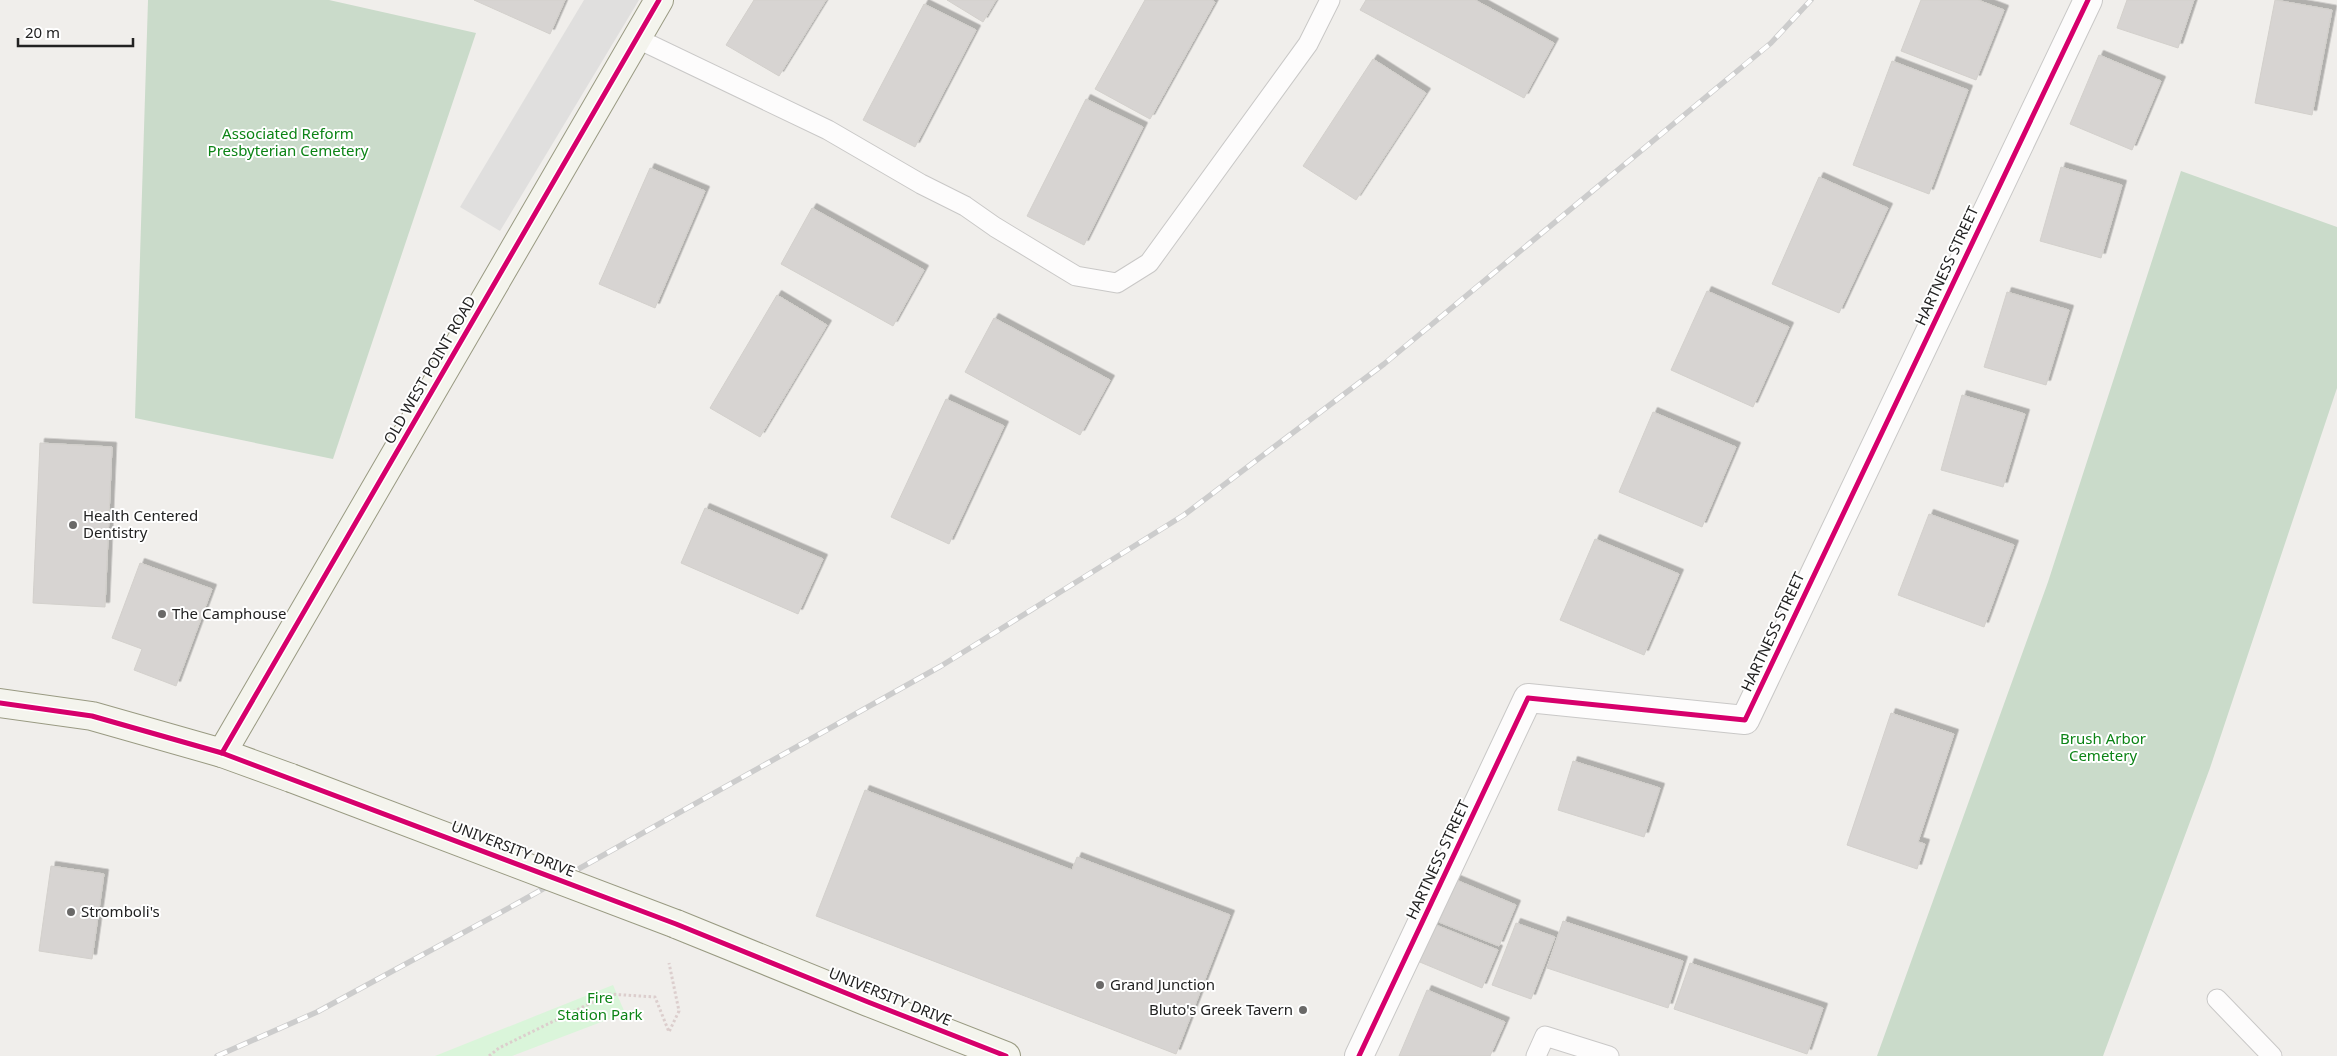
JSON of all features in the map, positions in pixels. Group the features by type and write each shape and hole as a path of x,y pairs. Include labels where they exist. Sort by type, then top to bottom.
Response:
{"street":[{"name":"OLD WEST POINT ROAD","path":"222,753 659,0"},
{"name":"HARTNESS STREET","path":"1359,1056 1528,698 1746,720 2088,0"},
{"name":"UNIVERSITY DRIVE","path":"0,703 92,716 222,753 676,924 1006,1056"}],"lane":[{"path":"636,38 828,130 921,184 966,206 995,227 1076,276 1117,283 1149,263 1308,44 1330,0"},
{"path":"2217,999 2272,1056"},
{"path":"1536,1056 1545,1036 1609,1056"}],"path":[{"path":"489,1056 499,1048 609,994 655,997 669,1032 679,1011 669,963"}],"green space":[{"name":"Associated Reform Presbyterian Cemetery","path":"148,0 329,0 476,33 333,459 135,418"},
{"name":"Brush Arbor Cemetery","path":"2181,171 2337,227 2337,388 2210,768 2103,1056 1877,1056 2048,582"},
{"name":"Fire Station Park","path":"613,985 625,1013 512,1056 435,1056"}],"shaded area":[{"path":"584,0 639,0 500,231 460,207"}],"building":[{"path":"474,0 565,0 550,34"},
{"path":"754,0 826,0 779,76 726,45"},
{"path":"947,0 996,0 983,22"},
{"path":"1145,0 1212,0 1215,2 1150,119 1095,89"},
{"path":"1366,0 1475,0 1554,43 1524,98 1360,10"},
{"path":"1921,0 1978,0 2004,10 1976,80 1901,51"},
{"path":"2127,0 2194,0 2178,48 2117,28"},
{"path":"2275,0 2332,10 2312,115 2255,103"},
{"path":"924,4 976,30 915,147 863,120"},
{"path":"2099,55 2161,81 2132,150 2070,124"},
{"path":"1373,59 1426,93 1356,200 1303,166"},
{"path":"1892,61 1968,90 1929,194 1853,165"},
{"path":"1086,99 1143,127 1084,245 1027,216"},
{"path":"2061,167 2122,185 2101,258 2040,241"},
{"path":"650,168 705,191 655,308 599,284"},
{"path":"1819,177 1888,208 1839,313 1772,284"},
{"path":"812,208 924,270 893,326 781,264"},
{"path":"1707,291 1789,327 1753,407 1671,370"},
{"path":"2007,292 2069,310 2046,385 1984,367"},
{"path":"777,295 827,325 760,437 710,408"},
{"path":"994,318 1110,380 1080,435 965,372"},
{"path":"1962,395 2025,414 2003,487 1941,470"},
{"path":"946,399 1004,426 949,544 891,517"},
{"path":"1653,412 1736,447 1702,527 1619,492"},
{"name":"Health Centered Dentistry","path":"40,443 112,447 105,607 33,603"},
{"path":"705,508 823,559 798,614 681,563"},
{"path":"1929,514 2014,545 1984,627 1898,595"},
{"path":"1595,539 1679,574 1644,655 1560,620"},
{"name":"The Camphouse","path":"140,563 212,589 176,686 134,670 142,649 112,638"},
{"path":"1891,713 1954,734 1918,842 1925,844 1917,869 1847,845"},
{"path":"1573,761 1660,788 1644,837 1558,810"},
{"name":"Grand Junction","path":"865,790 1072,870 1077,857 1230,915 1176,1054 816,916"},
{"name":"Stromboli's","path":"51,866 104,874 92,959 39,951"},
{"path":"1456,880 1516,905 1499,946 1439,922"},
{"path":"1563,921 1683,961 1668,1008 1547,968"},
{"path":"1431,923 1498,950 1482,988 1415,960"},
{"path":"1516,923 1555,937 1531,999 1492,985"},
{"path":"1690,963 1823,1008 1807,1054 1674,1009"},
{"path":"1427,990 1505,1022 1490,1056 1399,1056"}],"railway":[{"path":"217,1056 317,1012 516,904 941,666 1184,515 1384,364 1771,43 1811,0"}],"cycle path":[{"path":"222,753 659,0"},
{"path":"1359,1056 1528,698 1745,720 2088,0"},
{"path":"0,703 92,716 222,753 676,924 1006,1056"}],"place":[{"name":"Health Centered Dentistry","path":"73,525"},
{"name":"The Camphouse","path":"162,614"},
{"name":"Stromboli's","path":"71,912"},
{"name":"Grand Junction","path":"1100,985"},
{"name":"Bluto's Greek Tavern","path":"1303,1010"}]}
